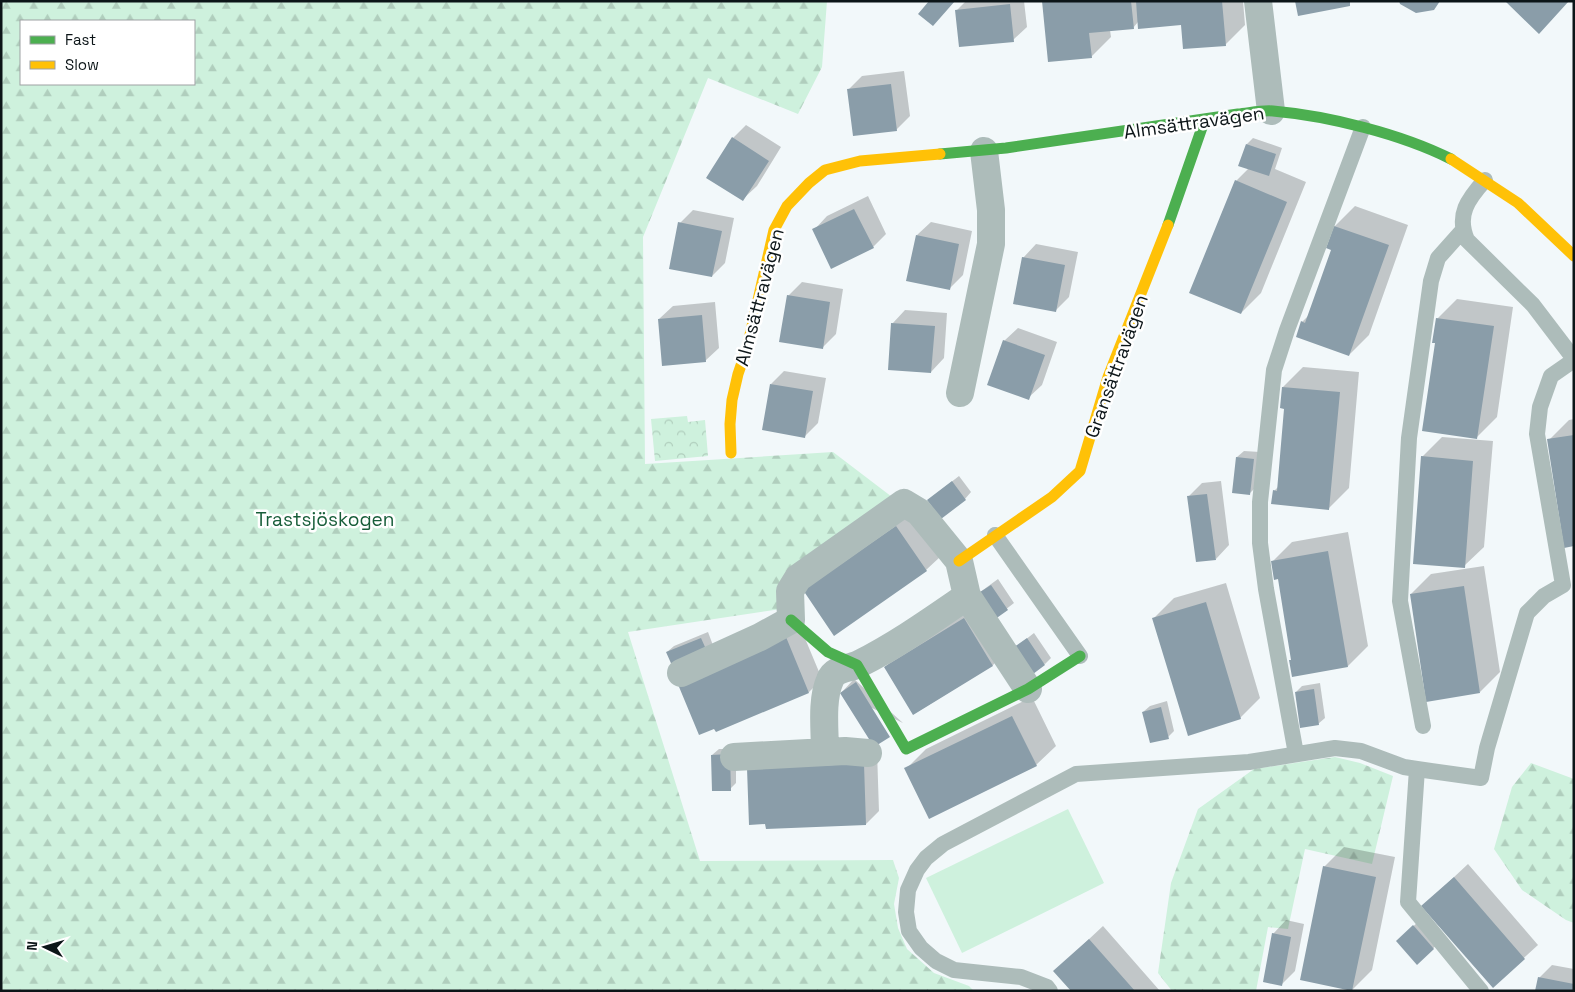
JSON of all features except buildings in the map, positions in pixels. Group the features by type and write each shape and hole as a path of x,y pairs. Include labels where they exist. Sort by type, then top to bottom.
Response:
{"street":[{"path":"1258,1 1271,111"},
{"name":"Almsättravägen","path":"731,453 730,424 732,400 747,348 774,230 787,206 809,183 825,170 860,161 984,151 1271,111 1332,120 1363,127 1435,151 1459,163 1518,203 1574,256"},
{"name":"Gransättravägen","path":"959,561 1052,497 1080,471 1108,377 1178,199 1205,119"},
{"path":"960,393 991,244 991,210 984,151"},
{"path":"1028,689 967,596 959,561 919,512 904,503 798,578 790,592 791,620 828,652 857,665 906,749 1028,689 1080,656"},
{"path":"825,752 825,705 830,678 840,670 857,665 967,596"},
{"path":"681,673 760,637 791,620"},
{"path":"734,757 845,751 868,753"}],"lane":[{"path":"1296,754 1266,589 1260,543 1260,502 1274,370 1287,330 1363,127"},
{"path":"1050,991 1046,987 1021,977 954,970 936,961 921,948 910,931 906,912 908,890 917,870 926,858 943,844 1076,774 1249,762 1335,748 1361,751 1416,769 1482,778 1487,748 1527,613 1544,596 1563,585 1537,434 1540,407 1551,376 1574,360 1533,305 1467,240 1463,230 1464,211 1467,203 1484,180"},
{"path":"1423,726 1400,601 1410,438 1431,281 1438,258 1463,230"},
{"path":"995,535 1080,656"},
{"path":"1416,769 1408,902 1481,991"}],"green space":[{"name":"Trastsjöskogen","path":"1,1 827,1 822,67 798,114 708,78 643,237 645,464 833,452 896,500 811,552 789,583 781,609 628,632 700,861 893,860 899,878 894,904 898,928 907,949 934,973 969,986 974,991 1,991"},
{"path":"687,416 688,422 705,420 708,456 655,461 651,419"},
{"path":"1335,757 1360,763 1393,776 1372,864 1305,849 1288,929 1268,927 1256,991 1172,991 1158,973 1171,883 1198,809 1254,769"},
{"path":"1531,763 1574,779 1574,923 1566,920 1522,890 1494,849 1512,787"},
{"path":"1068,809 1104,883 962,953 926,878"}],"traffic: fast":[{"path":"940,154 1006,148 1269,111 1317,117 1387,134 1451,159"},
{"path":"1168,225 1205,119"},
{"path":"791,620 828,652 857,665 906,749 1028,689 1080,656"}],"traffic: slow":[{"path":"731,453 730,424 732,400 747,348 774,230 787,206 809,183 825,170 860,161 940,154"},
{"path":"1451,159 1518,203 1574,256"},
{"path":"959,561 1052,497 1080,471 1108,377 1168,225"}]}
